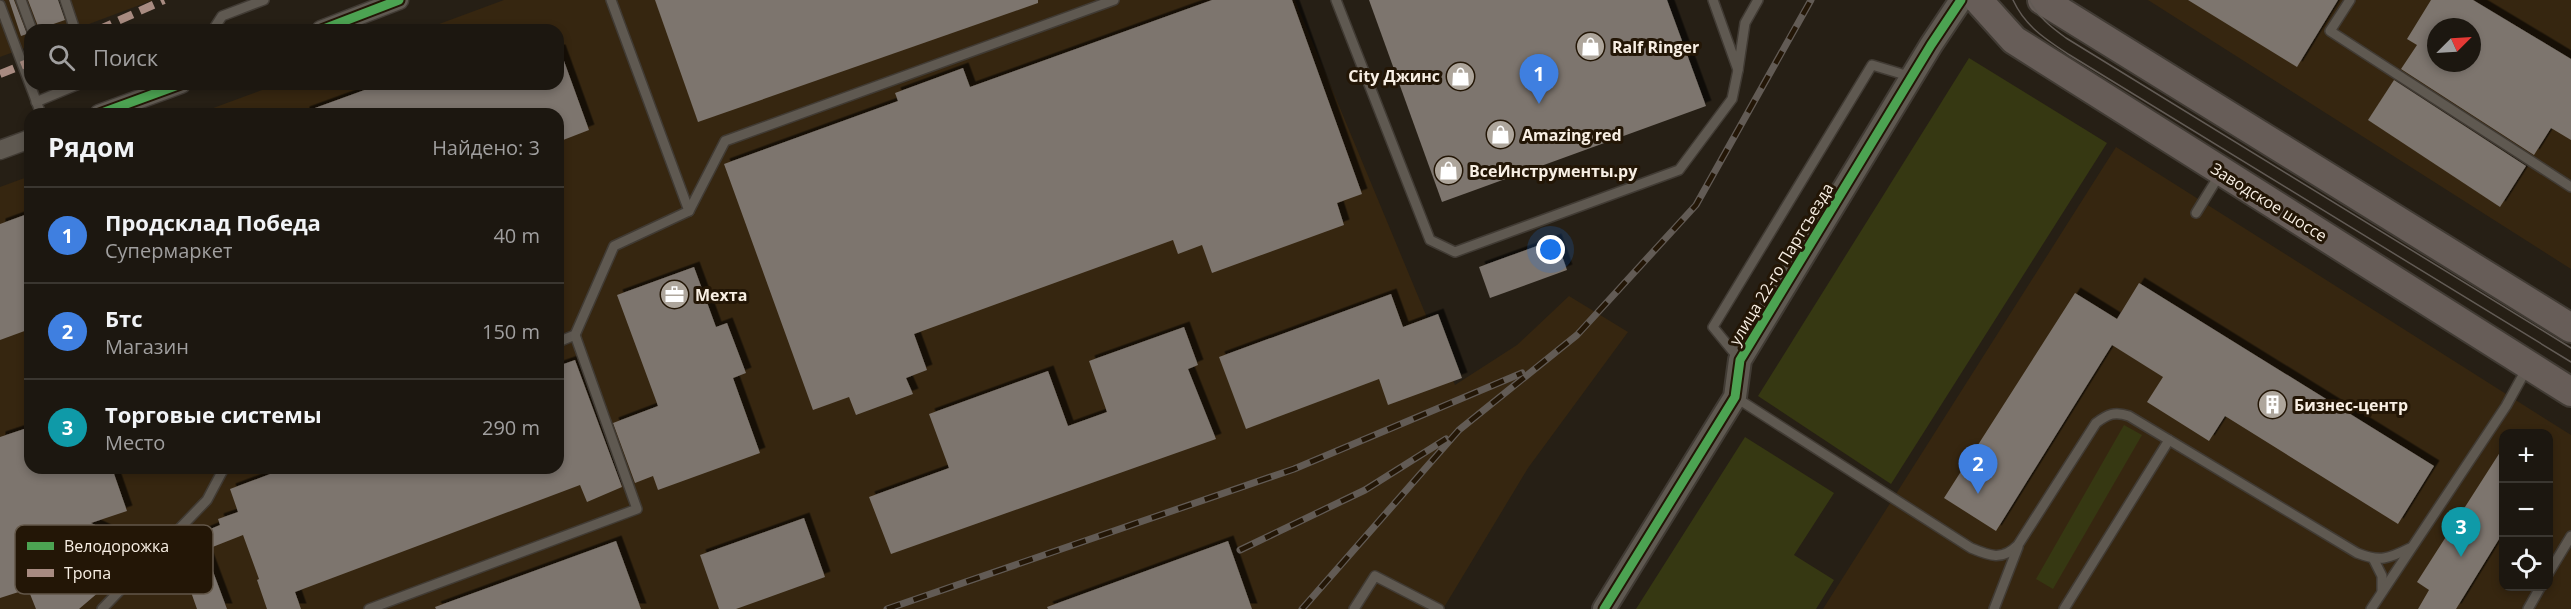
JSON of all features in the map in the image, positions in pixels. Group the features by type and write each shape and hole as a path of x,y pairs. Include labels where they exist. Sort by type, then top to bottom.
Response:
{"main road":[{"name":"Заводское шоссе","path":"1978,0 2014,40 2571,392"},
{"path":"2042,0 2571,328"}],"street":[{"path":"337,24 399,0"},
{"name":"улица 22-го Партсъезда","path":"1604,609 1736,397 1740,360 1911,77 1961,0"},
{"path":"115,108 163,90"},
{"path":"0,150 24,141"}],"lane":[{"path":"21,0 30,24"},
{"path":"65,0 73,24"},
{"path":"217,24 222,16 264,0"},
{"path":"611,0 689,211"},
{"path":"369,609 637,509 575,335 614,246 689,211 725,141 1114,0"},
{"path":"1336,0 1430,240 1455,252 1679,170 1732,99 1745,23 1758,0"},
{"path":"1713,0 1738,70"},
{"path":"2350,0 2330,31 2571,187"},
{"path":"0,5 24,70"},
{"path":"1740,360 1713,327 1847,105 1872,65 1911,77"},
{"path":"32,90 38,108"},
{"path":"53,90 55,94"},
{"path":"36,102 65,90"},
{"path":"2196,213 2221,172"},
{"path":"564,340 575,335"},
{"path":"2371,609 2506,406 2528,366"},
{"path":"1736,397 1971,548 1998,557 2010,553 2021,540 2096,423 2118,412 2357,553 2374,560 2385,559 2410,548"},
{"path":"2064,609 2169,440"},
{"path":"183,525 207,500 221,474"},
{"path":"2553,566 2571,536"},
{"path":"1994,609 2021,540"},
{"path":"2374,560 2382,576 2382,591"},
{"path":"1354,609 1375,576 1439,609"},
{"path":"2528,609 2538,591"},
{"path":"102,609 116,594"}],"shaded area":[{"path":"0,0 153,0 89,24 24,24 24,48 0,57"},
{"path":"504,0 1295,0 1455,385 1517,345 1569,296 1628,332 1528,468 1443,609 0,609 0,187 24,178 24,474 564,474 564,108 213,108 262,90 564,90 564,24 439,24"},
{"path":"2148,0 2571,0 2571,269"},
{"path":"2116,147 2571,435 2571,609 1823,609"}],"green space":[{"path":"1969,58 2107,143 1891,484 1758,396"},
{"path":"2124,425 2142,435 2053,589 2036,579"},
{"path":"1745,437 1834,493 1794,555 1834,580 1816,609 1636,609"}],"building":[{"path":"9,0 14,0 24,26 24,35 21,36"},
{"path":"28,0 58,0 65,20 53,24 37,24"},
{"path":"655,0 1038,0 1038,3 698,122"},
{"path":"1212,0 1292,0 1362,194 1337,203 1344,225 1212,273 1202,245 1178,254 1173,240 914,334 927,370 906,378 913,394 856,415 849,397 813,410 724,164 898,101 895,93 963,68 970,87"},
{"path":"1369,0 1667,0 1706,106 1442,202"},
{"path":"2188,0 2338,0 2297,67"},
{"path":"2431,0 2473,0 2571,59 2571,140 2551,128 2534,155 2401,69 2417,45 2407,39"},
{"path":"564,61 589,130 564,140 564,108 315,108 364,90 564,90"},
{"path":"2394,80 2526,166 2500,207 2368,120"},
{"path":"24,215 24,331 0,340 0,224"},
{"path":"1556,239 1567,270 1490,298 1479,267"},
{"path":"694,267 716,327 727,323 746,373 733,378 760,453 658,490 653,476 635,483 613,423 658,406 617,295"},
{"name":"Бизнес-центр","path":"2139,283 2434,466 2398,524 2225,416 2209,441 2147,402 2163,377 2112,345 1996,531 1944,498 2075,293 2117,319"},
{"path":"1391,294 1403,327 1438,314 1462,378 1388,405 1379,379 1246,429 1219,357"},
{"path":"1184,327 1198,365 1188,369 1216,439 891,554 869,497 949,468 929,414 1048,371 1068,426 1107,412 1089,361"},
{"path":"575,360 622,487 587,502 580,485 295,592 301,609 267,609 243,535 213,547 213,528 220,525 218,519 238,512 230,489 270,474 564,474 564,364"},
{"path":"24,429 24,474 114,474 127,511 91,523 95,525 15,525 15,593 0,598 0,437"},
{"path":"2499,454 2499,539 2456,609 2418,609 2429,590 2417,582"},
{"path":"804,518 825,577 736,609 719,609 700,555"},
{"path":"616,541 641,609 436,609 435,607"},
{"path":"1228,541 1252,609 1048,609 1047,607"},
{"path":"213,571 227,609 197,609 192,594 213,594"},
{"path":"30,594 97,594 79,609 36,609"}],"tram line":[{"path":"2013,0 2030,25 2068,54 2571,362"},
{"path":"2029,0 2041,17 2066,38 2571,348"}],"railway":[{"path":"1302,609 1459,430 1577,335 1696,205 1811,0"},
{"path":"887,609 1294,469 1522,373"},
{"path":"1240,550 1365,490 1446,439"}],"marked path":[{"path":"111,24 164,0"},
{"path":"0,74 24,64"}],"cycle path":[{"path":"337,24 399,0"},
{"path":"1604,609 1735,397 1740,360 1931,45 1961,0"},
{"path":"115,108 165,90"}],"place":[{"name":"Ralf Ringer","path":"1591,47"},
{"name":"City Джинс","path":"1461,76"},
{"name":"Продсклад Победа","path":"1539,104"},
{"name":"Amazing red","path":"1501,135"},
{"name":"ВсеИнструменты.ру","path":"1448,171"},
{"name":"Мехта","path":"674,295"},
{"name":"Бизнес-центр","path":"2273,405"},
{"name":"Бтс","path":"1978,494"},
{"name":"Торговые системы","path":"2461,557"}]}
